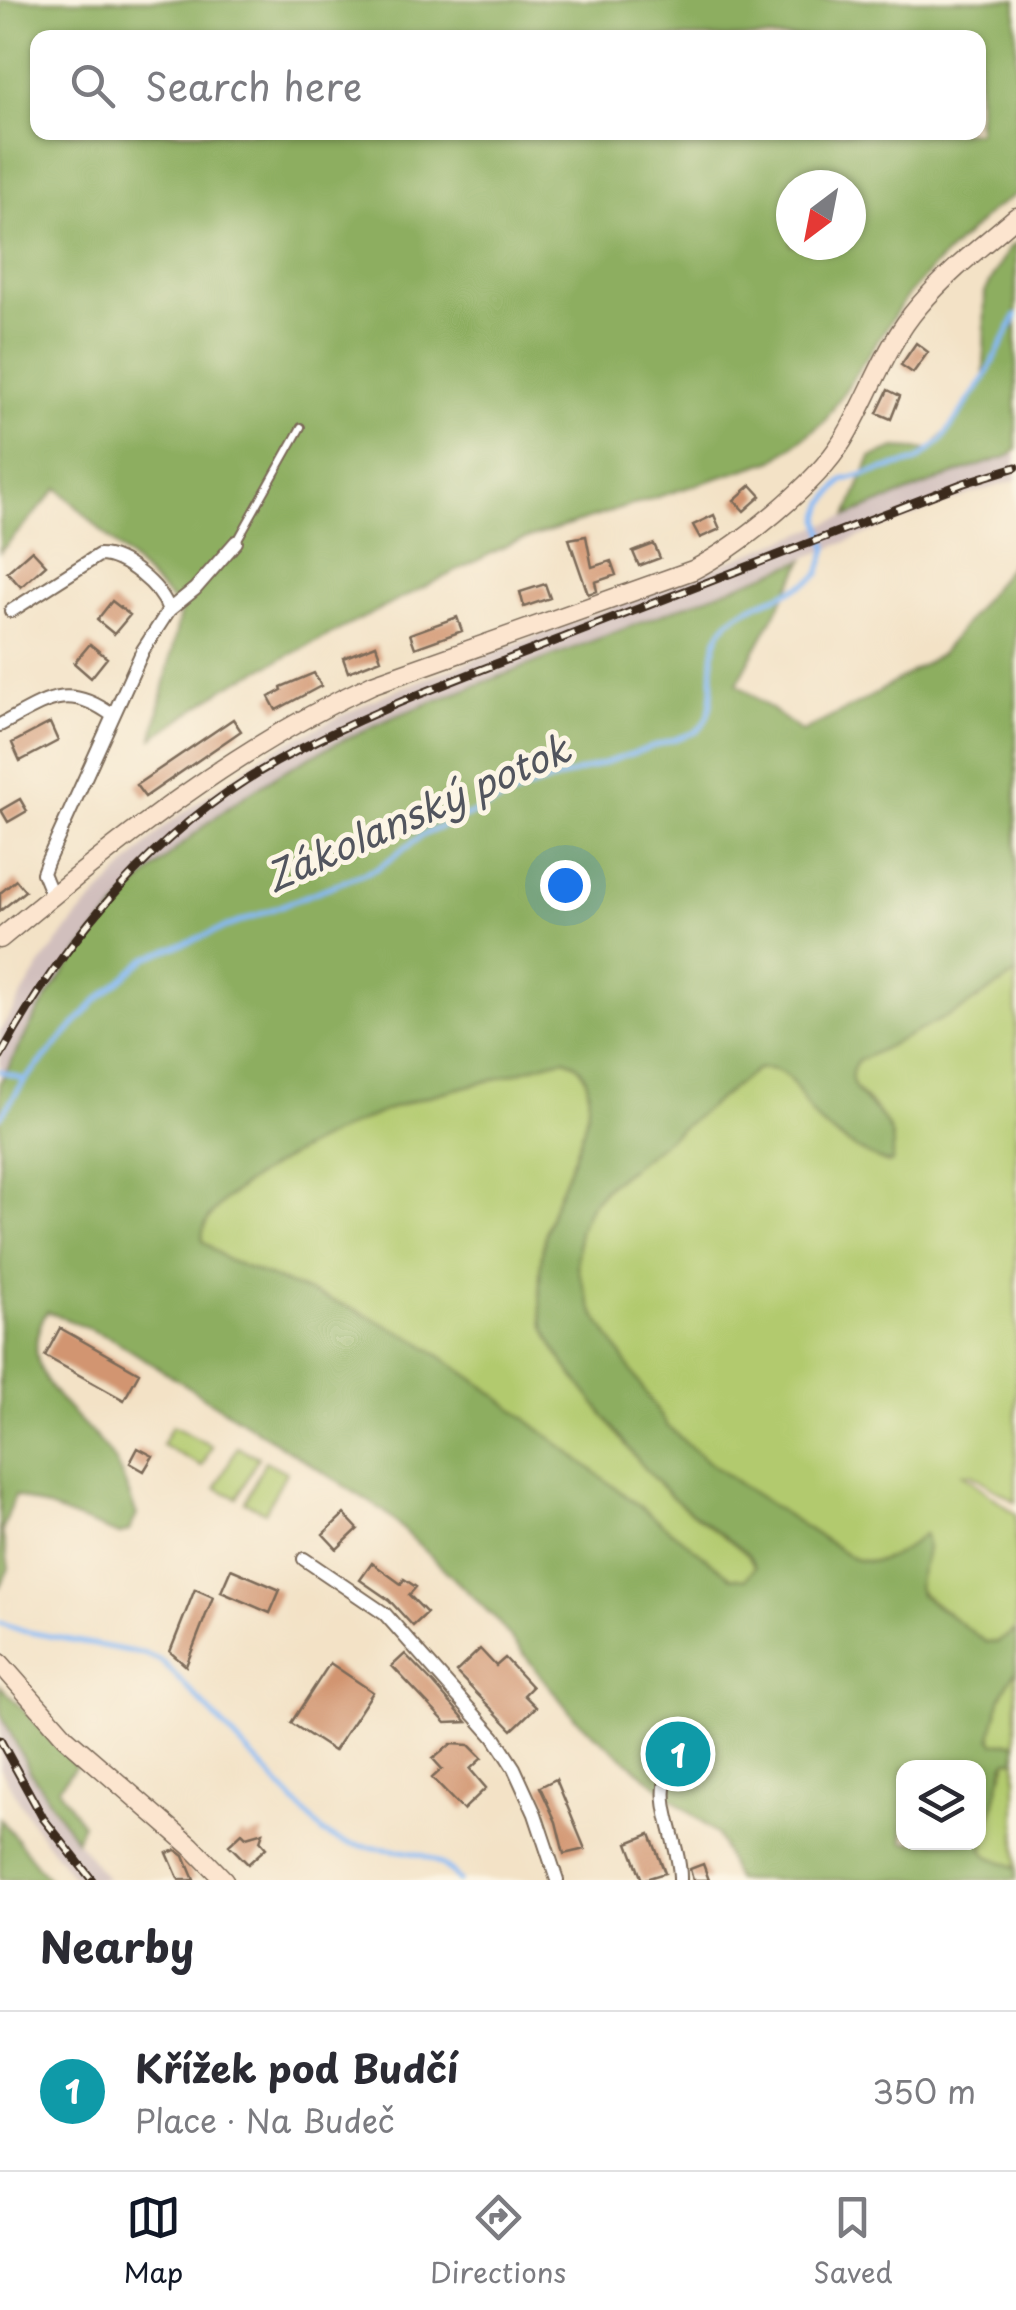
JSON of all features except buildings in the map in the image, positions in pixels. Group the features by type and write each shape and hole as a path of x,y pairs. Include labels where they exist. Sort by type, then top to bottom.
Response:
{"main road":[{"path":"0,939 210,774 329,704 373,684 692,570 728,550 825,465 843,441 896,336 919,306 1016,218"},
{"path":"0,1663 65,1737 191,1846 224,1880"}],"street":[{"path":"52,895 43,874 47,862 143,650 169,610 204,581 236,542"},
{"path":"11,610 99,555 111,555 165,598 169,610"},
{"path":"0,724 50,699 70,695 112,715"},
{"path":"304,1559 386,1614 494,1737 514,1768 535,1814 557,1880"},
{"path":"667,1778 663,1793 678,1848 680,1880"}],"lane":[{"path":"236,542 302,427"}],"shaded area":[{"path":"1016,454 1016,480 968,495 396,716 279,774 182,845 99,930 39,1011 0,1083 0,1031 43,961 80,914 165,826 266,753 386,694 960,472"},
{"path":"0,1712 54,1811 108,1880 75,1880 33,1825 0,1768"}],"green space":[{"path":"0,0 1016,0 1016,194 991,211 934,266 907,296 824,422 774,460 512,543 228,686 153,738 181,609 58,488 0,552"},
{"path":"1016,244 1016,450 1009,456 847,516 871,457 896,448 930,450 960,416 984,379 985,292 1009,248"},
{"path":"1016,558 1016,974 962,1009 858,1061 852,1080 890,1131 891,1163 854,1147 820,1123 781,1072 757,1069 604,1189 590,1206 579,1231 577,1266 592,1310 667,1426 704,1459 854,1559 884,1560 924,1534 927,1549 919,1579 920,1594 986,1642 996,1643 1016,1631 1016,1669 1001,1696 991,1737 994,1743 1016,1743 1016,1760 1008,1760 1004,1765 986,1838 986,1760 896,1760 896,1850 983,1850 1016,1868 1016,1880 736,1880 717,1835 575,1718 494,1617 384,1511 113,1339 47,1311 38,1332 36,1352 41,1370 64,1403 112,1457 137,1515 129,1531 119,1535 15,1495 2,1531 9,1568 0,1588 0,1083 63,974 116,908 210,822 293,766 336,744 396,716 804,560 737,684 802,732 941,654","holes":["565,1059 581,1070 588,1086 588,1106 544,1241 540,1283 544,1326 567,1368 649,1473 670,1495 749,1556 755,1567 746,1579 731,1577 486,1388 420,1342 356,1310 227,1260 203,1241 207,1222 224,1201 251,1180 319,1141 382,1112"]},
{"path":"1016,974 1016,1502 971,1474 963,1474 1016,1514 1016,1627 1004,1638 991,1642 981,1640 918,1590 925,1535 883,1560 854,1559 704,1459 667,1426 592,1311 579,1277 575,1249 590,1206 615,1179 757,1069 780,1072 826,1128 888,1163 883,1122 851,1079 858,1061 962,1009"},
{"path":"565,1059 581,1069 588,1086 588,1106 544,1241 540,1283 544,1326 567,1368 649,1473 670,1495 749,1556 755,1567 746,1579 736,1580 724,1573 486,1388 420,1342 356,1310 227,1260 203,1241 207,1222 224,1201 251,1180 319,1141 416,1100"},
{"path":"172,1426 212,1446 202,1466 162,1445"},
{"path":"237,1447 258,1457 237,1498 216,1488"},
{"path":"265,1461 286,1472 265,1512 245,1502"},
{"path":"1016,1669 1016,1743 993,1743 994,1714"},
{"path":"0,1685 76,1766 58,1788 82,1824 76,1841 30,1771 1,1714"},
{"path":"1008,1760 1016,1760 1016,1868 983,1850"},
{"path":"0,1818 49,1880 0,1880"}],"waterway":[{"name":"Zákolanský potok","path":"0,1071 25,1080 95,1002 147,958 378,868 423,835 530,788 696,732 710,709 714,653 723,628 743,611 819,574 827,548 820,520 825,503 843,480 917,461 941,441 984,379 1016,316"},
{"path":"0,1117 25,1080"},
{"name":"Zákolanský potok","path":"0,1623 23,1631 145,1654 163,1662 324,1833 357,1845 428,1857 459,1880"}],"railway":[{"path":"0,1057 53,970 117,890 192,819 276,762 347,726 457,679 964,483 1016,467"},
{"path":"0,1740 43,1818 92,1880"}],"place":[{"name":"Křížek pod Budčí","path":"678,1754"}]}
